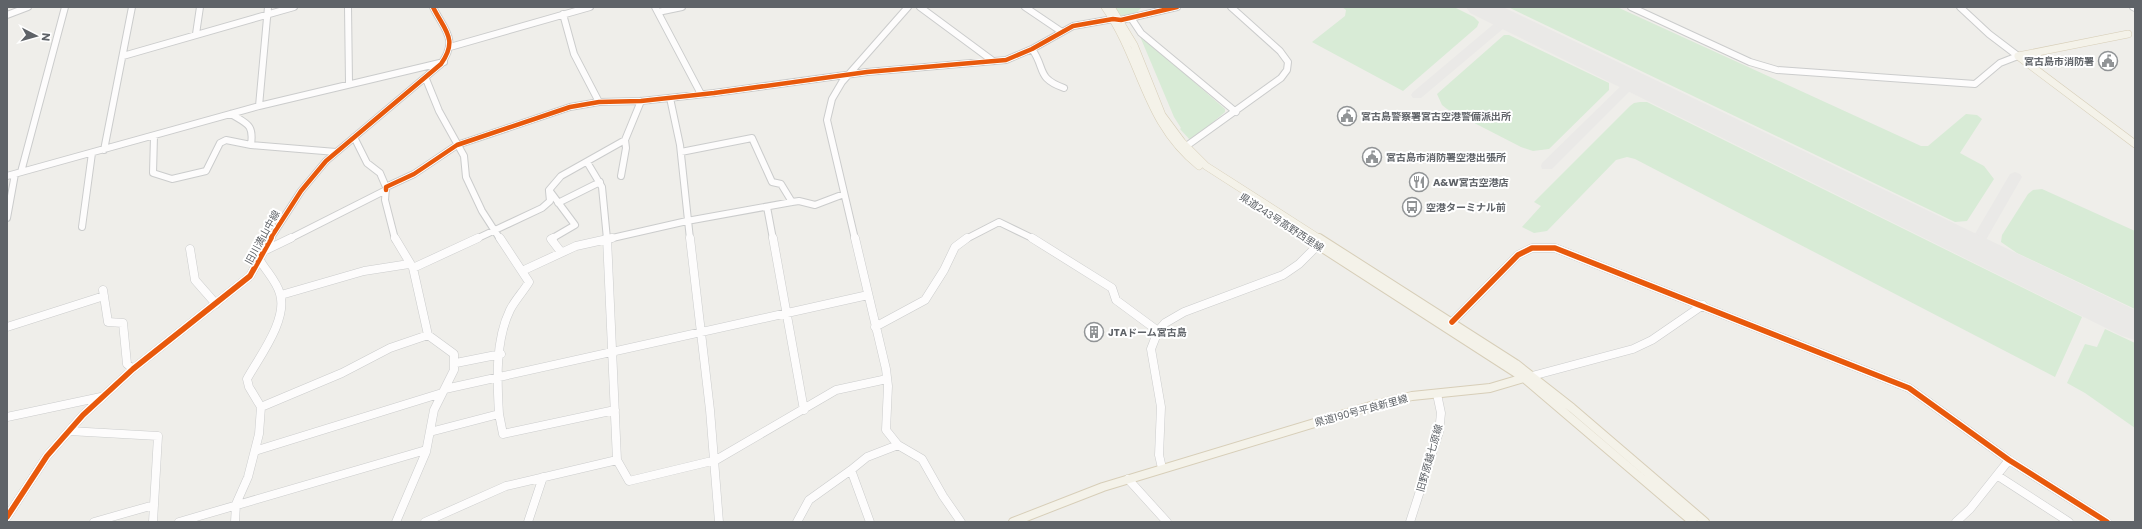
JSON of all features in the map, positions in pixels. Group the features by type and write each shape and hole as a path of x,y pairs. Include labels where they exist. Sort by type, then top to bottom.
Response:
{"main road":[{"name":"県道243号高野西里線","path":"1105,7 1117,19 1157,117 1166,132 1181,150 1212,176 1317,246 1528,377"},
{"name":"県道243号高野西里線","path":"1111,7 1163,116 1185,147 1206,166 1224,179 1452,322 1528,377"},
{"path":"2018,56 2128,34"},
{"path":"2018,56 2135,144"},
{"path":"1528,377 1693,522"},
{"path":"1528,377 1572,408 1704,522"},
{"name":"県道190号平良新里線","path":"1013,522 1030,519 1128,479 1374,405 1412,396 1490,388 1528,377"}],"street":[{"path":"7,16 28,7"},
{"path":"7,218 18,173 65,7"},
{"path":"104,150 132,7"},
{"path":"196,34 200,7"},
{"path":"260,106 268,7"},
{"path":"122,56 294,7"},
{"path":"348,7 349,83"},
{"path":"433,7 442,23 450,47 590,7"},
{"path":"682,7 656,9 701,94"},
{"path":"908,7 846,75 831,99 827,120 887,379 886,430 898,445 922,459 950,507 961,522"},
{"path":"920,7 993,61"},
{"path":"1024,7 1062,32"},
{"path":"266,250 333,218 414,174 457,145 556,111 599,102 641,101 670,98 846,75 1014,58 1073,26 1131,18 1177,7"},
{"path":"1185,147 1236,112 1281,78 1287,70 1288,62 1280,51 1231,7"},
{"path":"1631,7 1750,62 1783,72 1975,84 2000,63 2018,56"},
{"path":"1960,7 1989,34 2018,56"},
{"path":"563,14 574,54 599,102"},
{"path":"1131,18 1141,33 1236,112"},
{"path":"2128,34 2135,33"},
{"name":"旧川満山中線","path":"7,517 41,465 69,431 101,397 250,276 261,262 266,250 298,193 336,152 426,79 444,62 450,47"},
{"path":"1032,49 1035,53 1041,74 1045,79 1054,85 1064,88"},
{"path":"7,176 260,106 349,83 444,62"},
{"path":"426,79 439,111 464,156 466,177 470,186 493,230 529,282 508,316 501,354 499,414 503,434 615,410"},
{"path":"670,98 675,114 681,152 687,221 702,332 716,460 718,522"},
{"path":"621,176 626,148 625,140 641,101"},
{"path":"231,114 251,127 253,133 250,145"},
{"path":"154,136 153,173 172,179 206,171 220,143 226,140 250,145 336,152"},
{"path":"354,137 367,163 380,173 386,189 385,200 391,227 411,266 428,335 454,354 456,363 454,373 434,412 426,450 396,522"},
{"path":"681,152 752,138 772,182 781,184 792,202"},
{"path":"281,295 364,272 411,266 542,208 550,201 549,190 561,176 625,140"},
{"path":"82,228 92,153"},
{"path":"587,162 600,182 607,240 617,460 629,481 716,460 836,390 887,379"},
{"path":"558,203 600,182"},
{"path":"549,190 575,225 551,239 561,252"},
{"path":"522,271 576,246 687,221 792,202 799,201 815,205 844,194"},
{"path":"767,207 804,410"},
{"path":"875,327 925,300 944,270 955,247 967,238 999,222 1040,242 1112,288 1116,300 1158,330"},
{"path":"1162,468 1159,455 1161,407 1151,349 1158,330 1164,323 1184,312 1283,275 1299,264 1317,246"},
{"path":"1452,322 1513,259 1525,250 1537,247 1555,248 1704,305 1909,388 2009,460 2108,522"},
{"path":"190,249 194,280 216,304"},
{"path":"235,522 236,504 248,477 259,434 261,407 249,387 247,379 274,328 282,308 281,295 261,262"},
{"path":"7,327 104,293 108,322 123,323 126,364 133,370"},
{"path":"255,451 444,391 868,295"},
{"path":"1528,377 1552,368 1598,359 1635,348 1704,305"},
{"path":"261,407 342,373 390,348 428,335"},
{"path":"456,363 501,354"},
{"name":"旧野原越七原線","path":"1410,522 1439,432 1441,413 1437,394"},
{"path":"7,417 101,397"},
{"path":"430,432 499,414"},
{"path":"69,431 158,436 153,522"},
{"path":"797,522 809,500 867,458 898,445"},
{"path":"179,522 236,504 426,450"},
{"path":"425,522 502,487 617,460"},
{"path":"1956,522 1998,476 2009,460"},
{"path":"851,470 870,522"},
{"path":"1998,476 2069,522"},
{"path":"528,522 543,478"},
{"path":"1128,479 1167,522"},
{"path":"94,522 154,505"}],"green space":[{"path":"1111,7 1142,7 1131,18 1121,20"},
{"path":"1342,7 1454,7 1474,17 1479,22 1477,27 1403,91 1312,42 1345,16 1346,10"},
{"path":"1508,7 1617,7 1921,146 1928,146 1966,114 1977,115 1982,119 1960,153 1984,166 1994,179 1967,221 1955,222"},
{"path":"1139,34 1225,109 1225,112 1191,141 1180,129 1181,128 1174,117"},
{"path":"1504,35 1509,35 1609,83 1609,90 1549,149 1533,151 1521,147 1447,109 1442,105 1437,94"},
{"path":"1647,102 2082,317 2055,377 1635,159 1627,157 1616,160 1547,231 1534,233 1522,227 1541,206 1534,202 1630,106 1634,103"},
{"path":"2042,189 2135,231 2135,309 2017,253 2001,242 2002,235 2028,194 2033,190"},
{"path":"2105,329 2135,343 2135,428 2085,393 2067,383 2085,344 2097,347"}],"taxiway":[{"path":"1417,95 1506,20"},
{"path":"1547,166 1633,81"},
{"path":"1974,248 2015,177"}],"runway":[{"path":"1480,7 2135,326"}],"cycle path":[{"path":"7,517 16,501 47,456 96,402 152,353 250,276 260,261 272,236 286,213 317,170 362,129 436,70 446,58 449,51 450,40 433,7"},
{"path":"386,190 386,187 414,174 457,145 500,129 570,107 599,102 641,101 714,93 867,72 1006,60 1032,49 1073,26 1113,19 1121,20 1177,7"},
{"path":"1452,322 1518,255 1537,247 1555,248 1703,305 1909,388 2009,460 2107,522"}],"place":[{"name":"宮古島市消防署","path":"2108,61"},
{"name":"宮古島警察署宮古空港警備派出所","path":"1347,116"},
{"name":"宮古島市消防署空港出張所","path":"1372,157"},
{"name":"A&W宮古空港店","path":"1419,182"},
{"name":"空港ターミナル前","path":"1412,207"},
{"name":"JTAドーム宮古島","path":"1094,332"}]}
